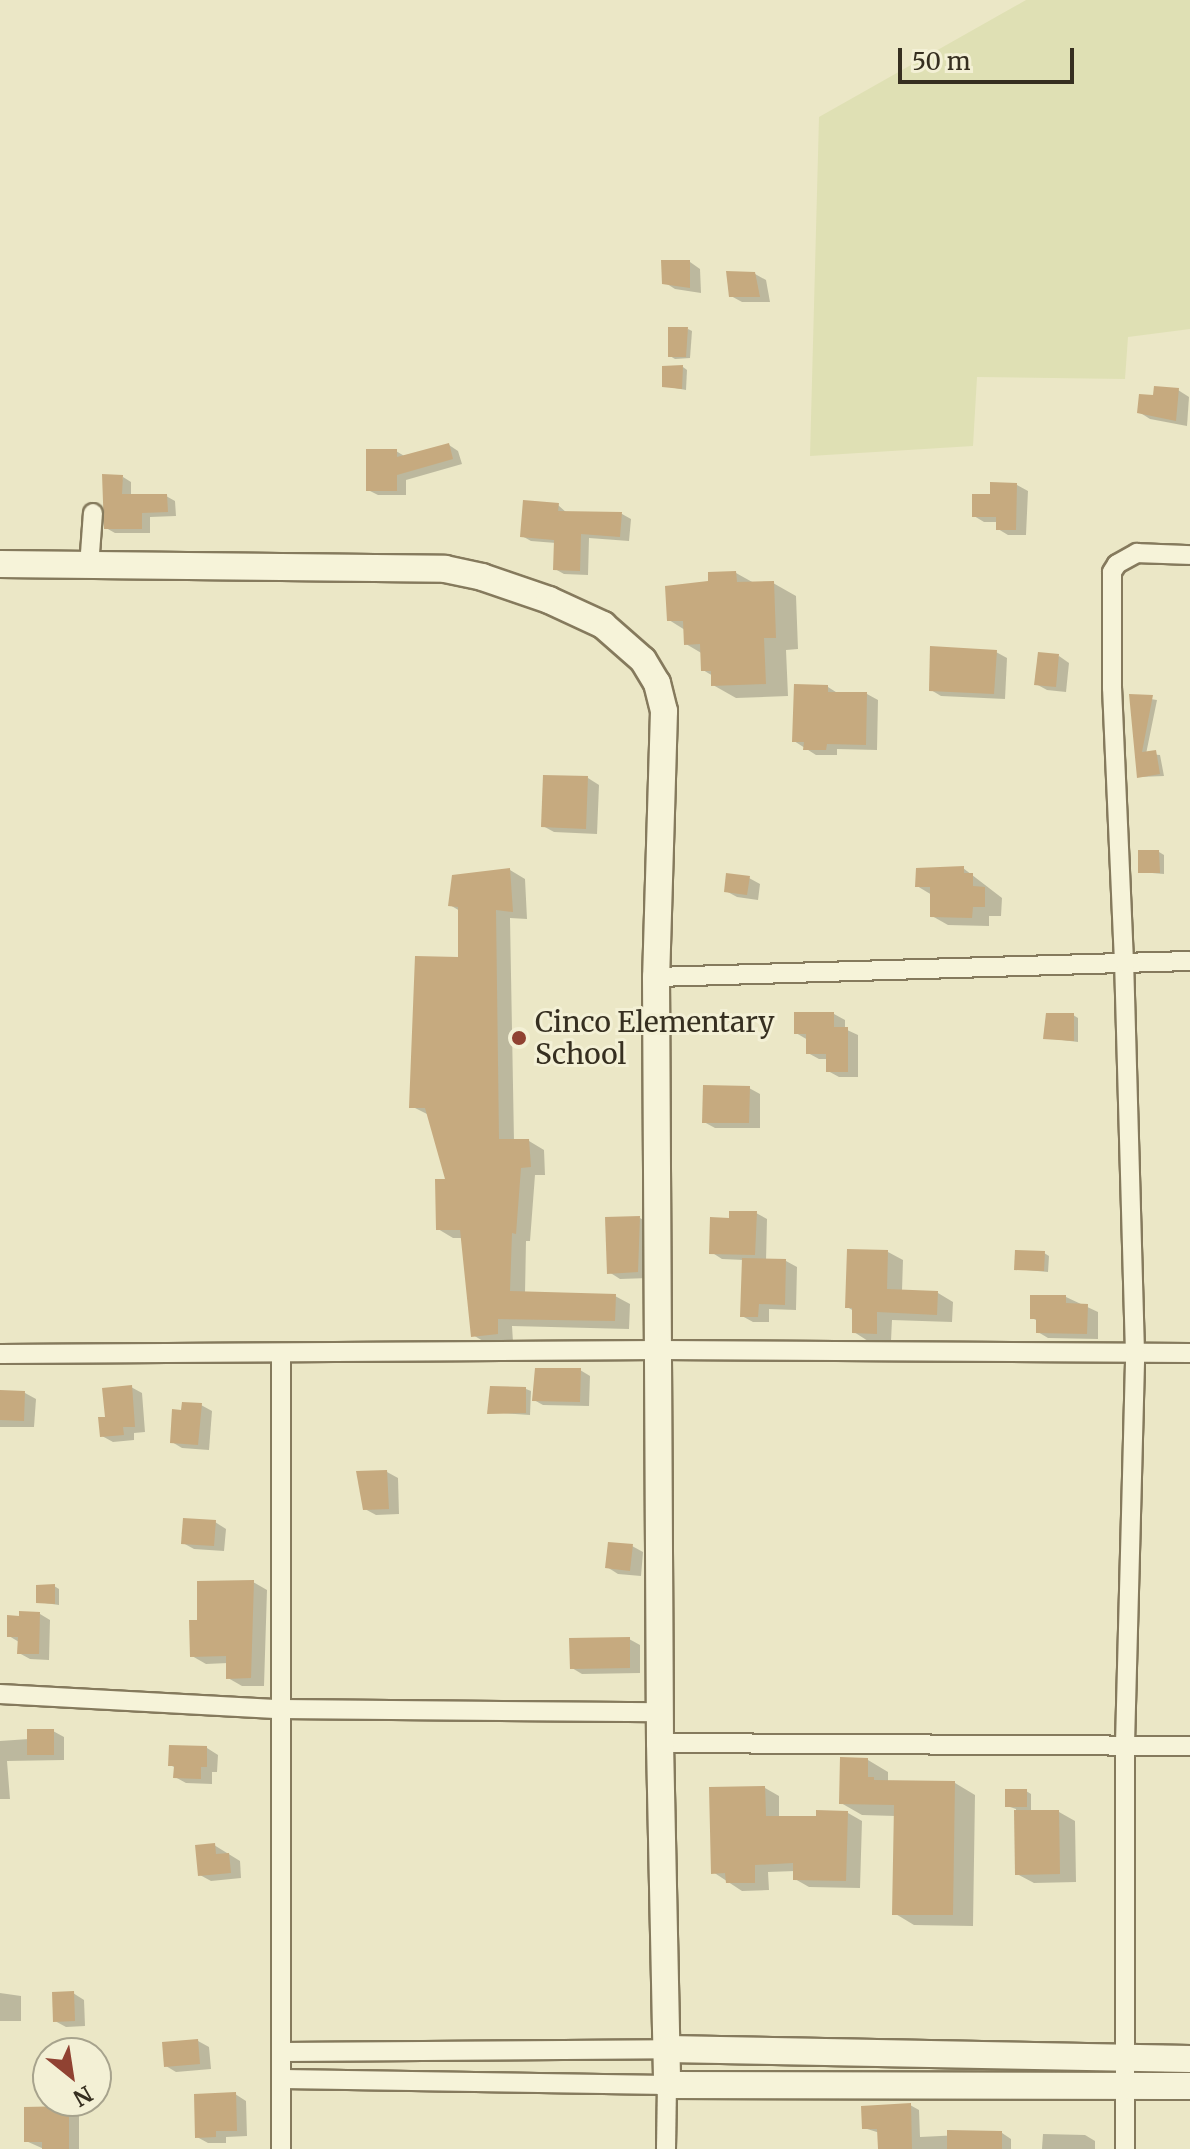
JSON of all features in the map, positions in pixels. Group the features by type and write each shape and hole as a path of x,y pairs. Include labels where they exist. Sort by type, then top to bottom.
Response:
{"street":[{"path":"89,567 93,513"},
{"path":"1125,2149 1125,1744 1135,1353 1124,962 1112,688 1112,572 1117,564 1137,553 1190,555"},
{"path":"0,564 445,569 549,600 603,625 643,660 657,683 664,711 656,977 660,1743 668,2049 666,2149"},
{"path":"656,977 1190,961"},
{"path":"0,1354 659,1350 1190,1353"},
{"path":"281,1354 281,2149"},
{"path":"0,1694 280,1709 660,1712"},
{"path":"660,1743 1190,1746"},
{"path":"283,2052 668,2049 1124,2072 1190,2086"},
{"path":"283,2079 667,2085 1124,2072 1190,2059"}],"green space":[{"path":"1026,0 1190,0 1190,329 1128,337 1125,379 977,377 973,446 810,456 819,117"}],"building":[{"path":"661,260 690,260 690,288 662,284"},
{"path":"726,271 755,272 760,297 729,297"},
{"path":"668,327 688,327 686,357 668,357"},
{"path":"683,365 682,389 662,387 662,366"},
{"path":"1154,386 1179,388 1176,421 1137,413 1139,394 1153,395"},
{"path":"449,443 453,459 397,475 397,491 366,491 366,449 397,449 397,457"},
{"path":"102,474 123,475 122,494 167,494 168,512 142,513 142,529 104,529"},
{"path":"990,482 1017,483 1016,530 996,530 996,517 972,517 972,494 990,494"},
{"path":"523,500 559,503 558,511 622,512 620,537 581,534 580,571 553,570 554,540 520,537"},
{"path":"736,571 737,582 774,581 776,638 764,638 766,684 711,686 711,671 701,671 700,644 684,645 683,621 667,621 665,586 708,581 708,572"},
{"path":"930,646 997,650 994,694 929,691"},
{"path":"1038,652 1059,654 1056,687 1034,685"},
{"path":"794,684 828,685 828,692 867,692 866,745 827,744 826,750 803,750 804,742 792,742"},
{"path":"1129,694 1153,695 1142,752 1156,750 1160,774 1137,778"},
{"path":"543,775 588,776 586,829 541,827"},
{"path":"1138,850 1159,850 1160,873 1138,873"},
{"path":"964,866 964,873 973,873 973,886 985,887 985,907 973,907 972,918 930,917 930,887 915,887 916,868"},
{"path":"510,868 513,912 496,910 499,1139 529,1139 531,1167 521,1168 516,1234 512,1233 510,1291 616,1294 615,1321 498,1319 498,1334 471,1337 460,1230 436,1230 435,1179 445,1179 425,1108 409,1108 415,956 458,957 458,907 448,906 452,875"},
{"path":"726,873 750,876 747,895 724,892"},
{"path":"794,1012 834,1012 834,1027 848,1027 848,1072 826,1072 826,1054 806,1054 806,1034 794,1034"},
{"path":"1046,1013 1074,1013 1074,1041 1043,1039"},
{"path":"703,1085 750,1086 749,1123 702,1123"},
{"path":"729,1211 757,1211 755,1255 709,1254 710,1217 729,1218"},
{"path":"640,1216 638,1272 607,1274 605,1217"},
{"path":"847,1249 888,1250 887,1289 938,1291 937,1315 877,1312 877,1334 852,1333 852,1308 845,1308"},
{"path":"1015,1250 1045,1251 1044,1271 1014,1270"},
{"path":"742,1258 786,1259 785,1305 759,1304 758,1317 740,1317"},
{"path":"1030,1295 1066,1295 1066,1303 1088,1304 1087,1334 1036,1333 1036,1319 1030,1319"},
{"path":"535,1368 581,1368 580,1402 532,1401"},
{"path":"132,1385 135,1427 123,1427 124,1435 100,1437 98,1417 105,1417 102,1388"},
{"path":"490,1386 526,1387 526,1413 487,1414"},
{"path":"0,1390 25,1391 24,1421 0,1420"},
{"path":"182,1402 202,1403 198,1445 170,1443 172,1409 181,1410"},
{"path":"387,1470 389,1509 363,1510 356,1471"},
{"path":"183,1518 216,1520 214,1546 181,1544"},
{"path":"608,1542 633,1544 630,1571 605,1568"},
{"path":"254,1580 251,1678 226,1679 226,1656 190,1657 189,1620 197,1620 197,1581"},
{"path":"55,1584 55,1604 36,1603 36,1585"},
{"path":"19,1611 40,1612 39,1654 17,1654 18,1637 7,1637 7,1615 19,1616"},
{"path":"630,1637 630,1668 570,1669 569,1638"},
{"path":"27,1729 54,1729 54,1755 27,1755"},
{"path":"169,1745 207,1746 207,1767 201,1767 201,1779 173,1778 174,1766 168,1766"},
{"path":"840,1757 868,1758 868,1777 874,1777 874,1780 955,1781 953,1915 892,1915 894,1805 839,1804"},
{"path":"765,1786 766,1816 816,1816 816,1810 848,1811 846,1881 793,1880 793,1863 755,1865 755,1883 726,1883 725,1873 711,1874 709,1787"},
{"path":"1005,1789 1027,1789 1027,1807 1005,1807"},
{"path":"1014,1810 1059,1810 1060,1874 1015,1875"},
{"path":"215,1843 216,1854 229,1853 231,1873 198,1876 195,1845"},
{"path":"74,1991 75,2021 53,2022 52,1992"},
{"path":"198,2039 200,2064 164,2067 162,2042"},
{"path":"236,2092 237,2131 216,2131 216,2137 195,2138 194,2094"},
{"path":"911,2103 912,2149 878,2149 877,2129 862,2129 861,2106"},
{"path":"24,2107 32,2107 32,2117 69,2117 69,2149 42,2149 42,2142 24,2142"},
{"path":"947,2130 1002,2131 1002,2149 947,2149"}],"place":[{"name":"Cinco Elementary School","path":"519,1038"}]}
